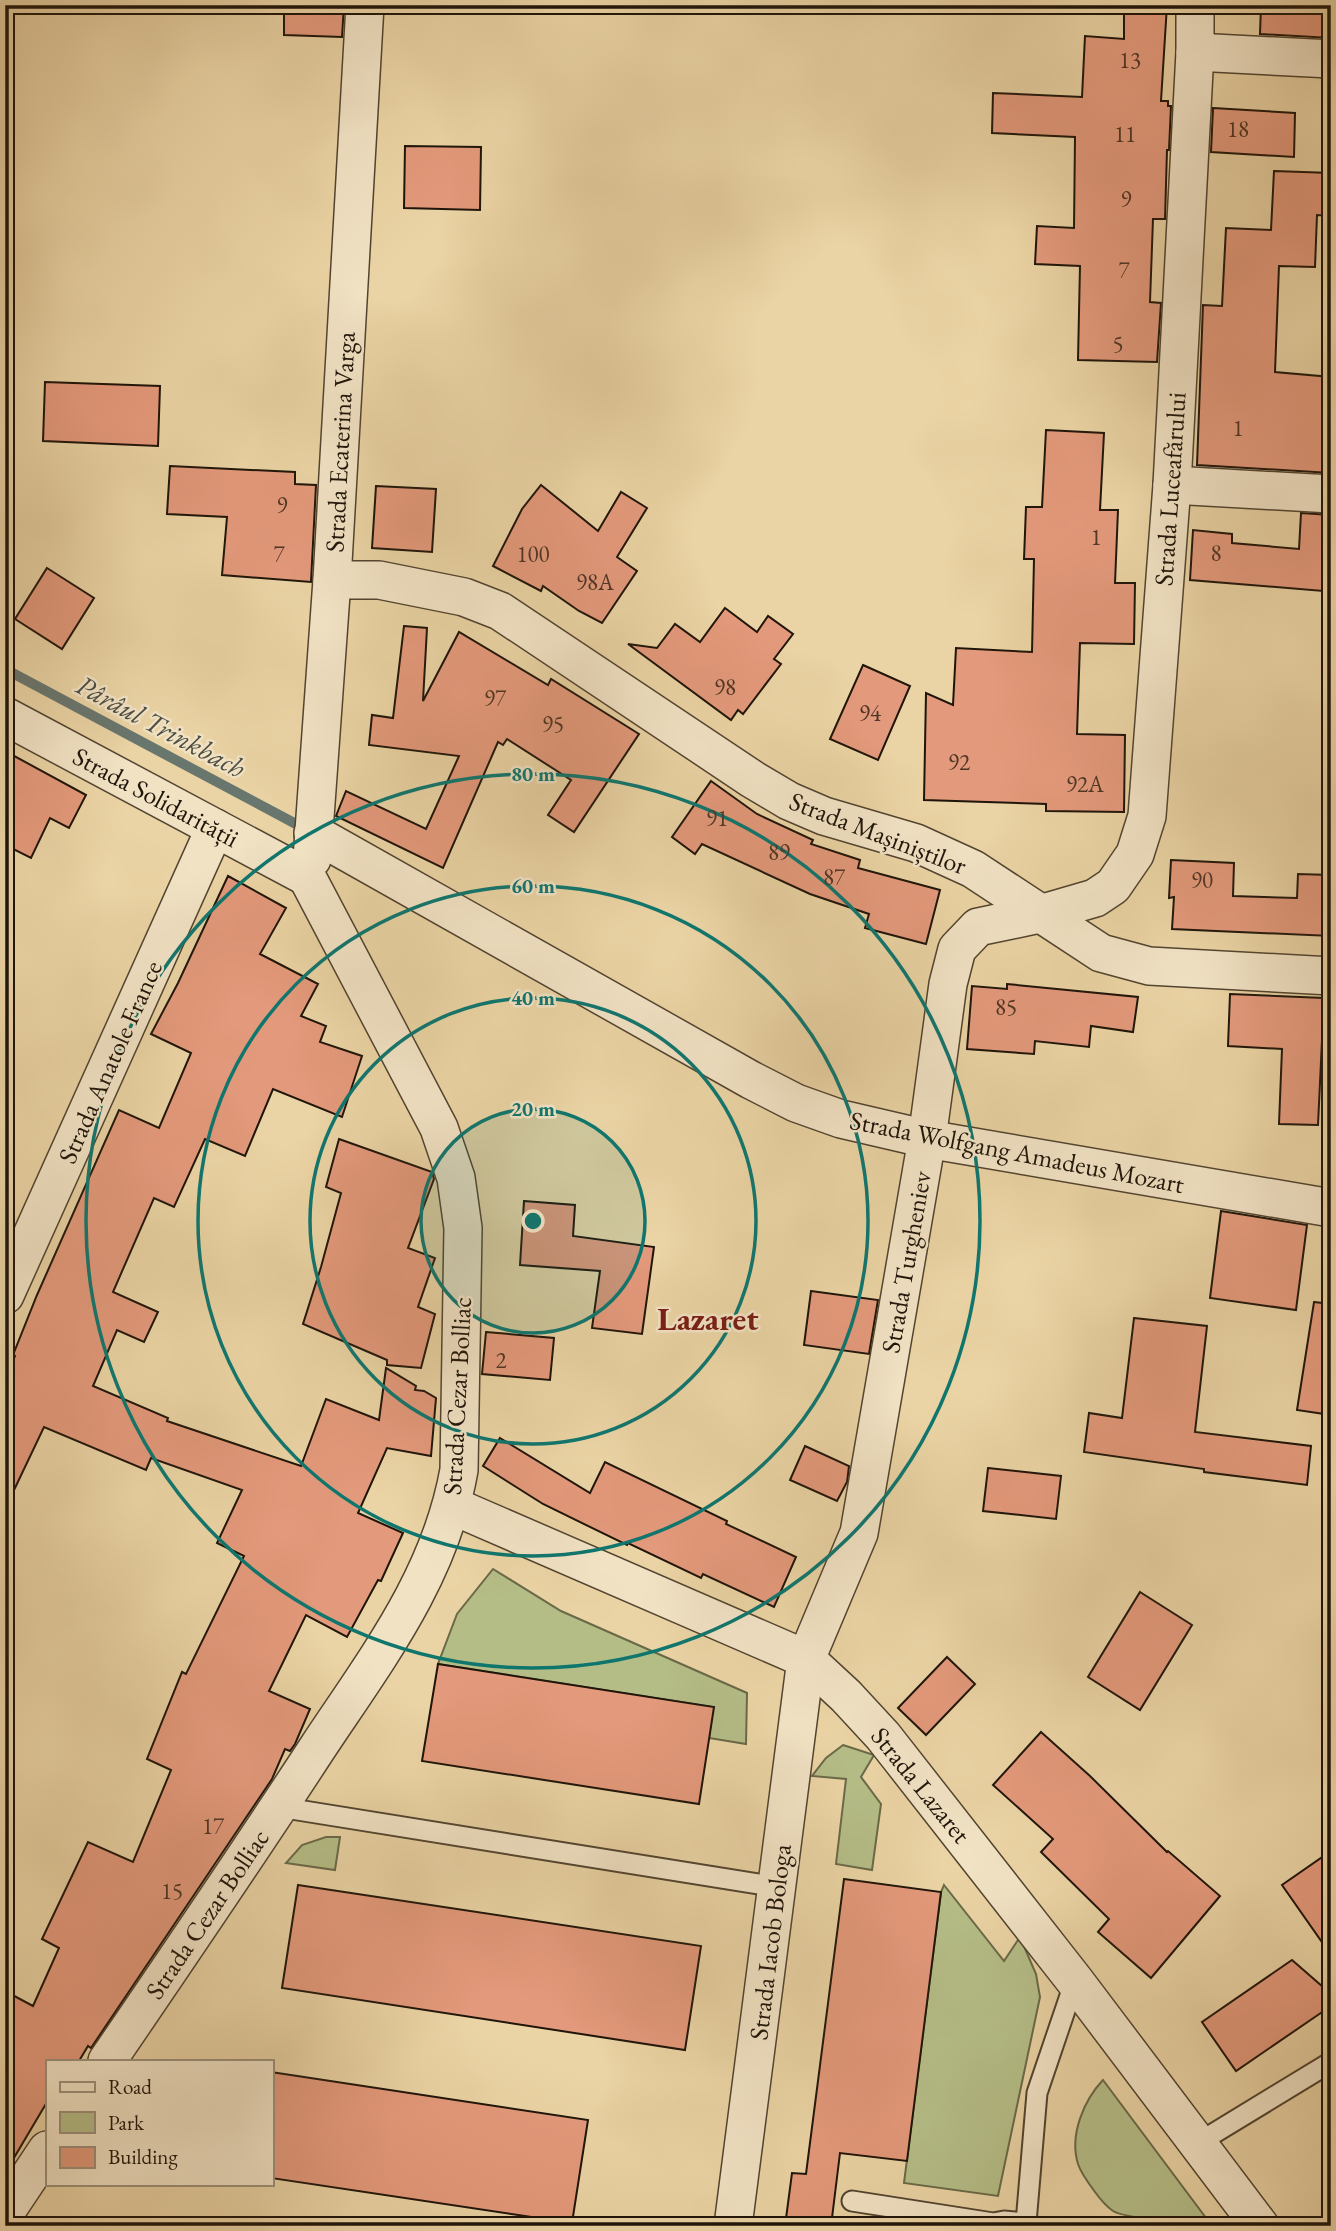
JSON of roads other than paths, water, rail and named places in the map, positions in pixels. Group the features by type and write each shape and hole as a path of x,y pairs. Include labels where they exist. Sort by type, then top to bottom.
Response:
{"street":[{"name":"Strada Ecaterina Varga","path":"307,877 313,855 332,580 365,5"},
{"name":"Strada Luceafărului","path":"1040,914 1095,898 1113,886 1135,855 1147,816 1172,485 1195,52 1195,5"},
{"path":"1195,52 1331,59"},
{"path":"1172,485 1331,494"},
{"name":"Strada Mașiniștilor","path":"332,580 379,580 464,597 500,611 789,801 824,816 916,843 973,869 1101,953 1149,966 1331,976"},
{"name":"Strada Solidarității","path":"5,716 307,877"},
{"name":"Strada Anatole France","path":"5,1295 215,828"},
{"name":"Strada Wolfgang Amadeus Mozart","path":"313,834 796,1103 841,1119 927,1139 1331,1208"},
{"name":"Strada Cezar Bolliac","path":"108,2060 405,1615 422,1583 453,1506 459,1470 463,1228 456,1178 439,1128 307,877"},
{"name":"Strada Turgheniev","path":"806,1659 859,1533 927,1139 948,984 957,949 978,927 1040,914"},
{"name":"Strada Lazaret","path":"453,1506 806,1659 846,1696 883,1736 1260,2226"},
{"name":"Strada Iacob Bologa","path":"733,2226 806,1659"},
{"path":"5,2213 46,2152"}],"lane":[{"path":"279,1807 777,1887"},
{"path":"852,2202 993,2225 1004,2221 1026,2223 1037,2093 1074,1981"},
{"path":"1198,2143 1331,2062"}],"waterway":[{"name":"Pârâul Trinkbach","path":"5,669 296,824"}],"district":[{"name":"Lazaret","path":"708,1318"}]}
